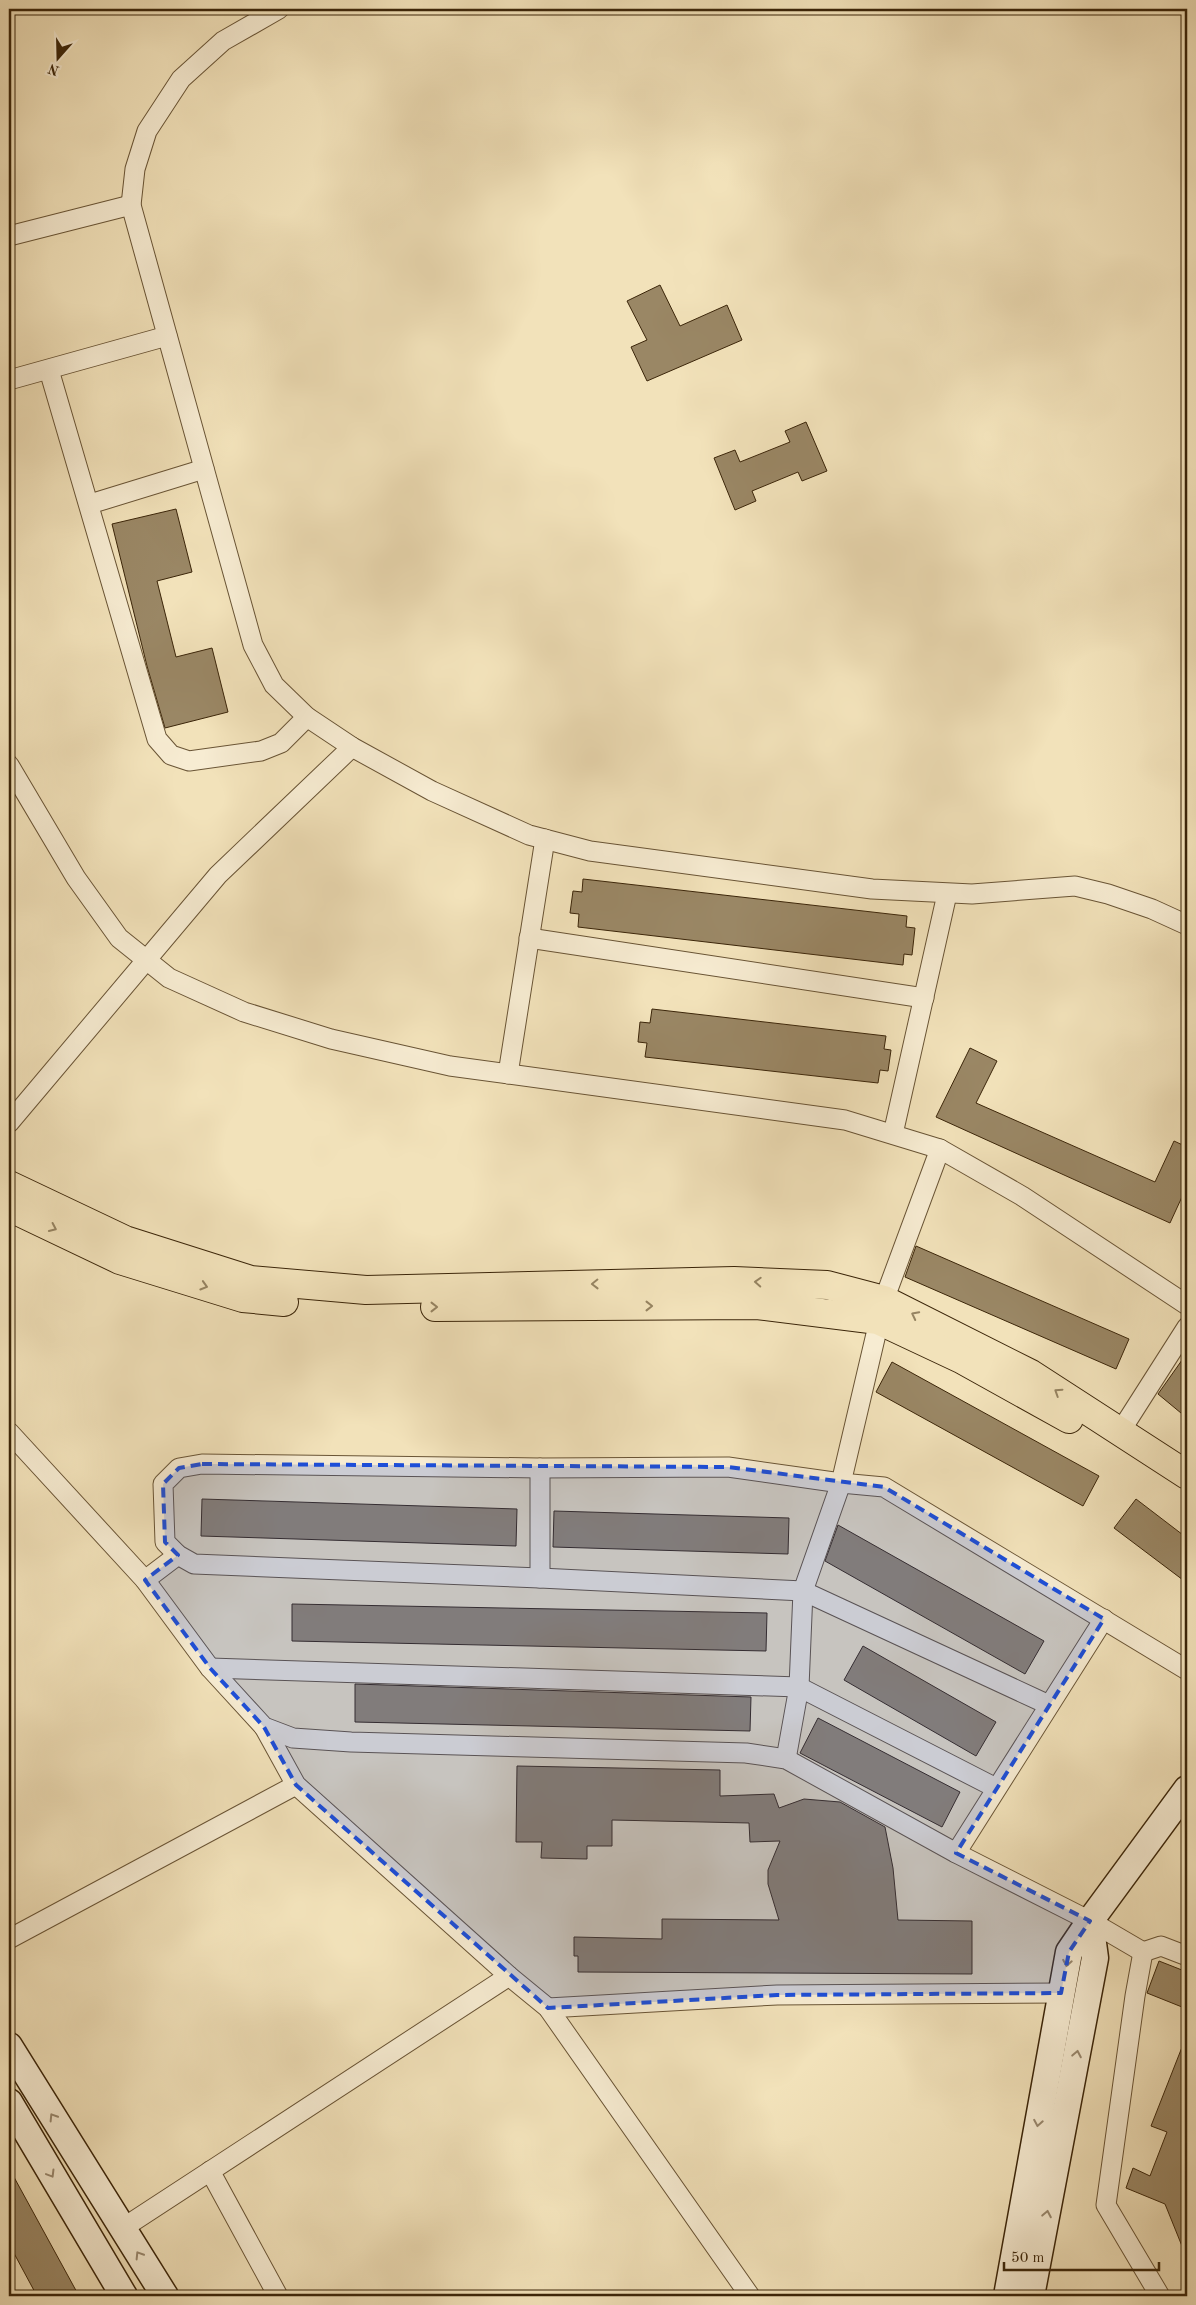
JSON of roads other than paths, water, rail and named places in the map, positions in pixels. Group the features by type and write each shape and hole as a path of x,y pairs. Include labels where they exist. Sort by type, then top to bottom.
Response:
{"main road":[{"path":"9,1185 125,1240 251,1280 366,1290 734,1281 827,1285 1031,1374 1187,1475"},
{"path":"9,1207 120,1260 243,1298 360,1308 757,1305 881,1310 961,1359 1120,1446 1187,1493"},
{"path":"1007,2296 1069,1952 1090,1920 1187,1789"},
{"path":"1032,2296 1095,1958 1090,1920"},
{"path":"9,2046 165,2296"},
{"path":"9,2102 124,2296"}],"street":[{"path":"279,9 223,40 180,79 147,131 135,169 131,205 253,645 274,685 307,717 352,747 432,790 528,835 590,851 872,888 947,894 996,894 1075,886 1152,909 1187,924"},
{"path":"9,236 131,205"},
{"path":"9,380 167,336"},
{"path":"49,370 90,504 157,739 171,755 189,761 261,751 281,743 307,717"},
{"path":"90,504 204,469"},
{"path":"9,1124 218,875 352,747"},
{"path":"9,765 76,878 120,938 169,978 244,1012 331,1039 450,1066 846,1120 940,1149 1022,1196 1187,1305"},
{"path":"508,1074 544,839"},
{"path":"893,1134 947,894"},
{"path":"529,938 924,998"},
{"path":"786,1760 798,1688 803,1592 841,1483 881,1310 940,1149"},
{"path":"1120,1432 1187,1326"},
{"path":"9,1432 145,1580 210,1668 264,1727 296,1785 509,1976 548,2008 750,2296"},
{"path":"1049,1705 803,1592 540,1578 194,1564 178,1555 165,1542 163,1484 179,1468 202,1464 728,1468 884,1487 1187,1670"},
{"path":"540,1468 540,1578"},
{"path":"145,1580 178,1555"},
{"path":"956,1853 1104,1619"},
{"path":"210,1668 798,1688 996,1788"},
{"path":"264,1727 293,1738 350,1742 746,1753 786,1760 956,1853 1090,1920 1143,1952 1161,1946 1187,1956"},
{"path":"9,1939 296,1785"},
{"path":"1143,1952 1135,1996 1106,2205 1160,2296"},
{"path":"122,2228 509,1976"},
{"path":"548,2008 777,1995 1062,1993"},
{"path":"210,2171 278,2296"}]}
